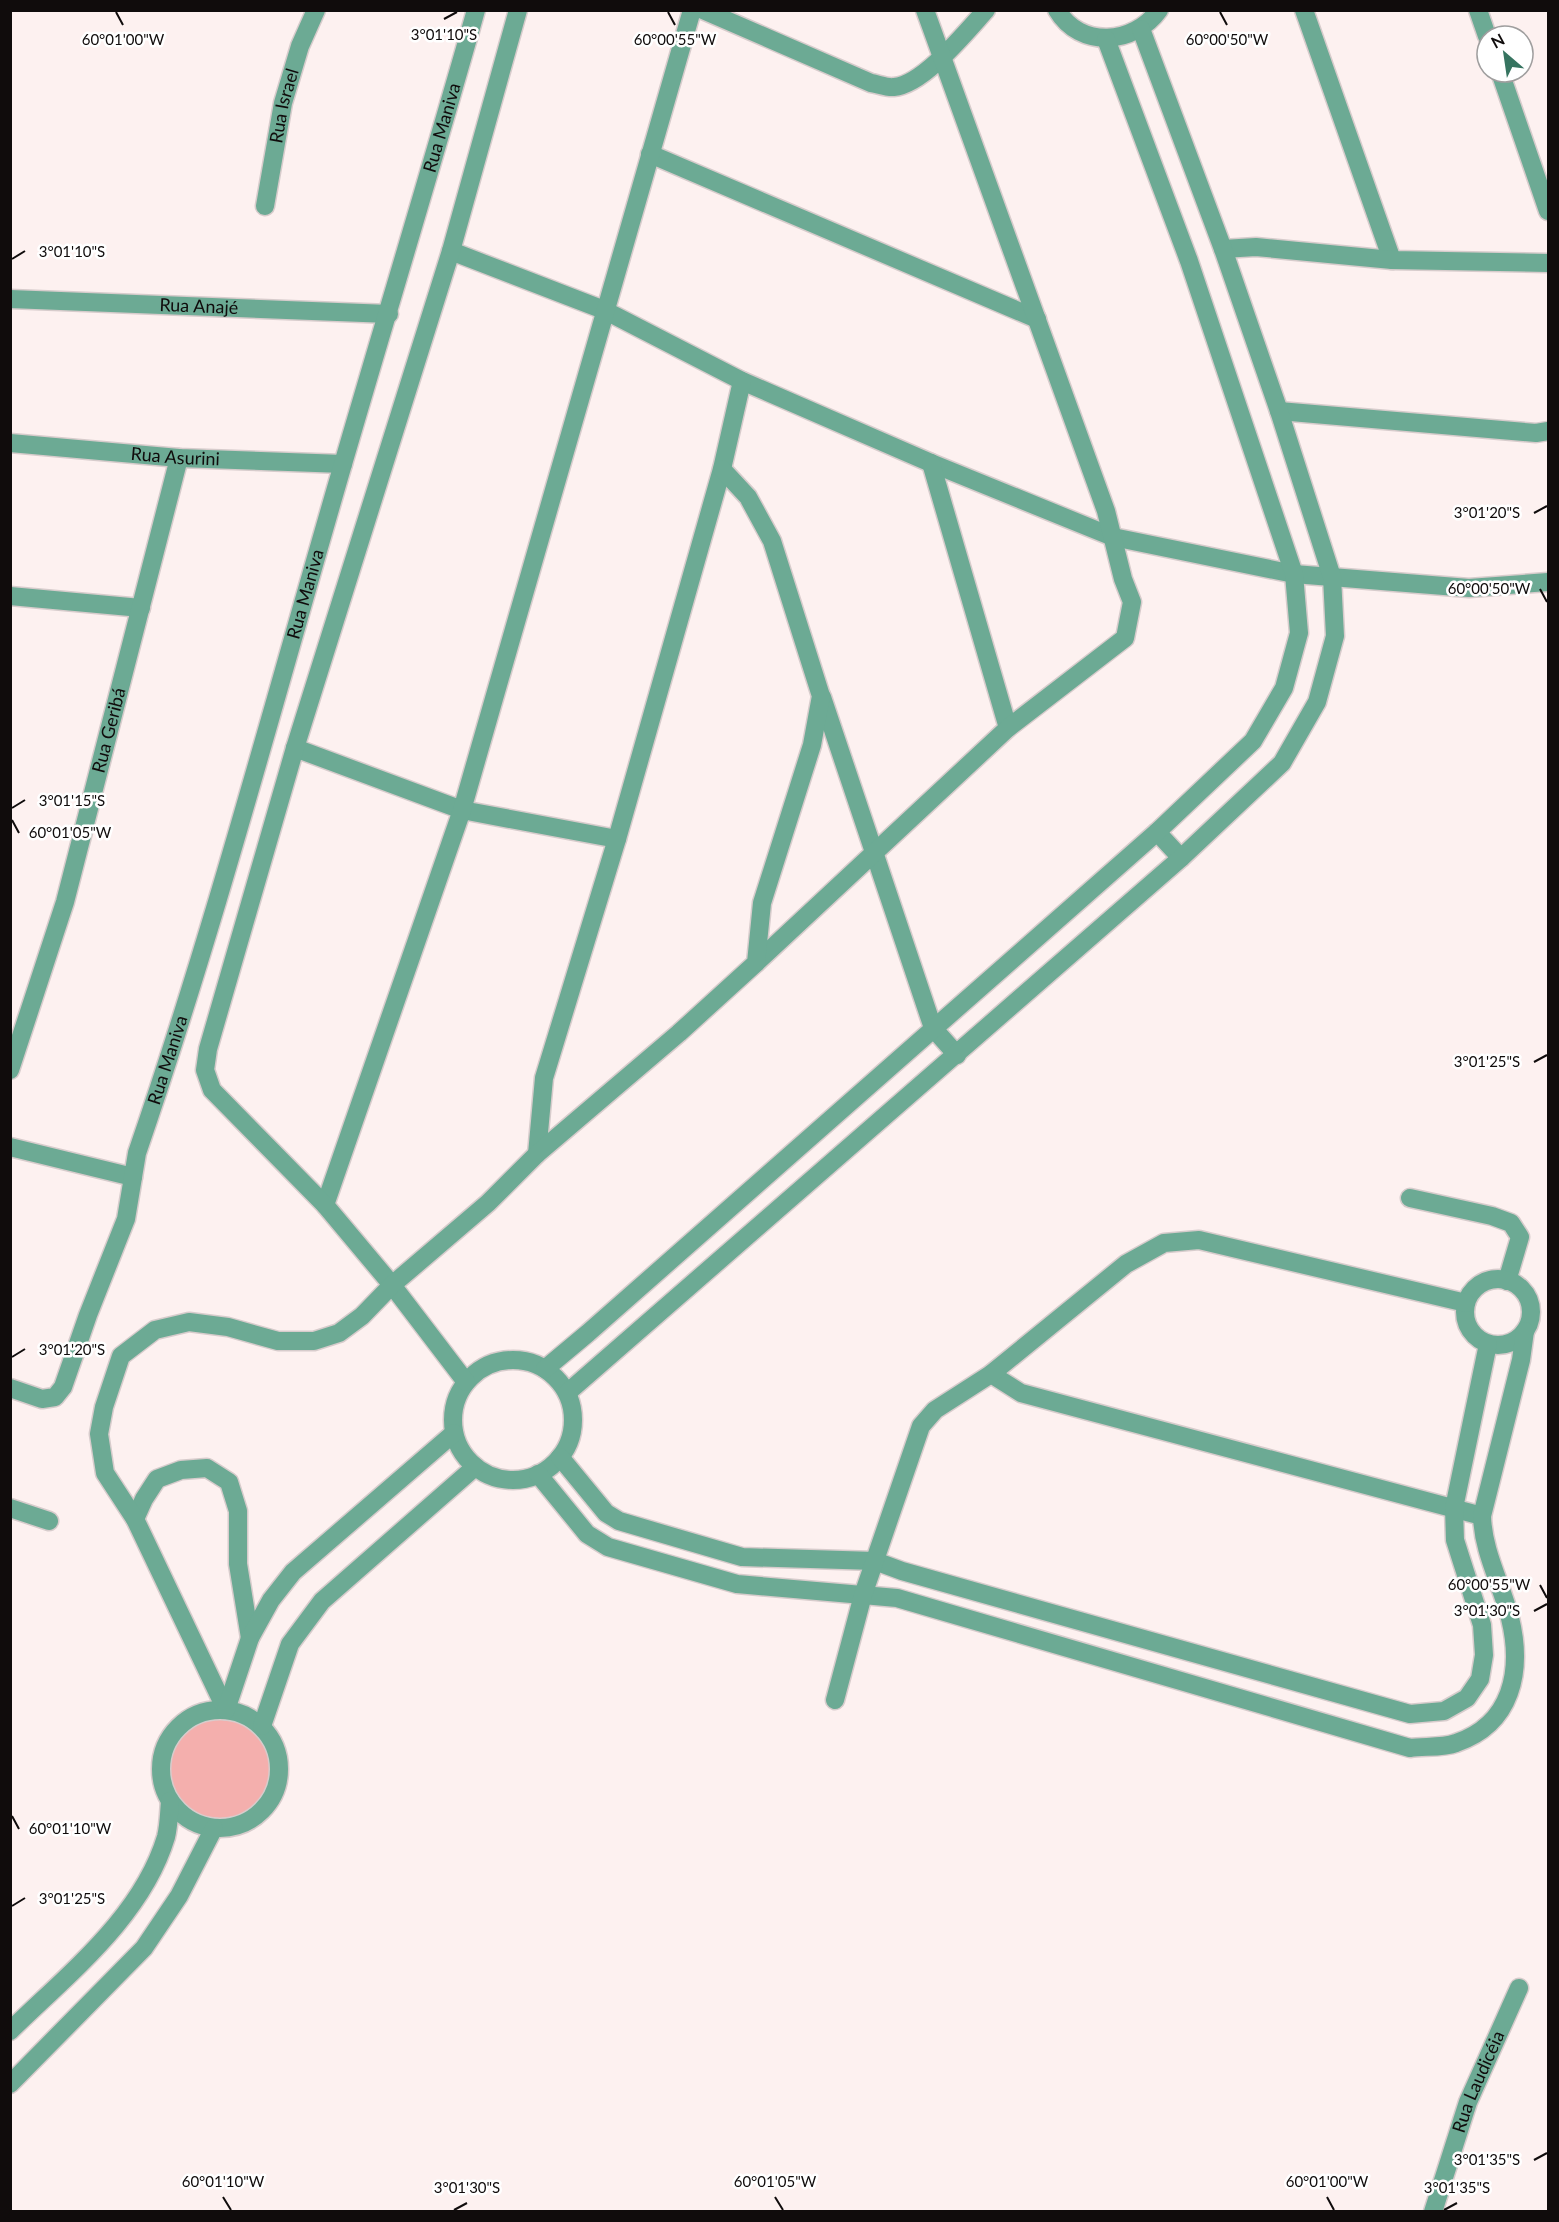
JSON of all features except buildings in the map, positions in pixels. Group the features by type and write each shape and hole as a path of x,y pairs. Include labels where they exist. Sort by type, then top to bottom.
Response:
{"street":[{"name":"Rua Israel","path":"265,206 283,103 300,46 316,10"},
{"name":"Rua Maniva","path":"10,1388 42,1399 55,1397 63,1387 88,1315 126,1219 137,1153 269,727 476,10"},
{"path":"466,1382 392,1285 325,1205 212,1090 205,1070 208,1049 295,748 451,250 518,10"},
{"path":"325,1205 462,810 692,10"},
{"path":"703,10 871,83 894,87 922,75 943,57 986,10"},
{"path":"226,1710 135,1519 105,1473 99,1434 104,1407 120,1356 155,1330 189,1322 228,1327 278,1341 314,1341 339,1333 362,1316 392,1285 488,1203 537,1154 679,1033 1008,728 1125,638 1131,602 1106,511 925,10"},
{"path":"1057,10 1068,24 1079,32 1106,39 1119,38 1141,29 1159,10"},
{"path":"1304,10 1392,260"},
{"path":"567,1394 1181,858 1282,763 1317,702 1335,636 1332,577 1279,411 1223,249 1141,29"},
{"path":"545,1369 1157,832 1253,741 1284,688 1299,633 1294,574 1189,261 1106,39"},
{"path":"1504,84 1548,211"},
{"path":"650,154 1037,319"},
{"path":"1223,249 1256,247 1392,260 1548,263"},
{"path":"451,250 604,310 742,381 931,463 1113,537 1294,574 1469,588 1548,582"},
{"name":"Rua Anajé","path":"10,299 389,314"},
{"path":"537,1154 544,1078 617,839 722,469 742,381"},
{"path":"1279,411 1536,433 1548,431"},
{"name":"Rua Asurini","path":"10,443 179,458 343,465"},
{"name":"Rua Geribá","path":"10,1070 64,902 179,458"},
{"path":"931,463 1008,728"},
{"path":"722,469 748,497 772,541 821,696 933,1028 957,1055"},
{"path":"10,596 141,608"},
{"path":"756,963 762,903 812,745 821,696"},
{"path":"295,748 462,810 617,839"},
{"path":"1157,832 1181,858"},
{"path":"10,1147 133,1177"},
{"path":"1410,1198 1492,1216 1511,1223 1520,1237 1507,1281"},
{"path":"835,1700 863,1596 921,1426 935,1410 991,1374 1126,1264 1164,1243 1199,1240 1466,1303"},
{"path":"538,1474 587,1534 608,1547 737,1584 897,1598 1410,1748 1455,1744 1490,1726 1510,1694 1515,1661 1510,1619 1483,1535 1482,1516 1529,1322 1529,1301 1524,1292 1507,1281 1497,1280 1478,1286 1466,1303 1466,1323 1471,1332 1488,1344 1508,1343 1525,1331"},
{"path":"560,1457 606,1513 620,1521 742,1557 875,1561 1410,1714 1444,1711 1467,1698 1480,1678 1484,1655 1482,1626 1455,1540 1454,1508 1488,1344"},
{"path":"500,1361 527,1361 545,1369 560,1382 567,1394 573,1420 572,1433 560,1457 538,1474 512,1480 499,1478 475,1467 458,1446 454,1433 452,1419 458,1393 466,1382 487,1365 500,1361"},
{"path":"991,1374 1021,1393 1482,1516"},
{"path":"226,1710 250,1638 271,1600 293,1572 454,1433"},
{"path":"262,1726 290,1644 322,1601 475,1467"},
{"path":"135,1519 157,1479 181,1470 207,1468 229,1482 238,1511 238,1564 250,1638"},
{"path":"10,1508 49,1521"},
{"path":"226,1710 252,1718 262,1726 276,1748 279,1774 277,1787 271,1799 252,1818 227,1827 214,1828 189,1819 178,1811 164,1789 161,1776 164,1750 178,1727 200,1713 226,1710"},
{"path":"10,2031 111,1932 128,1912 142,1890 160,1853 166,1834 170,1801"},
{"path":"10,2084 144,1948 179,1896 214,1828"},
{"name":"Rua Laudicéia","path":"1433,2211 1468,2102 1519,1988"}],"shaded area":[{"path":"220,1718 248,1726 262,1740 270,1768 262,1796 248,1810 220,1818 192,1810 178,1796 170,1768 178,1740 192,1726"}]}
